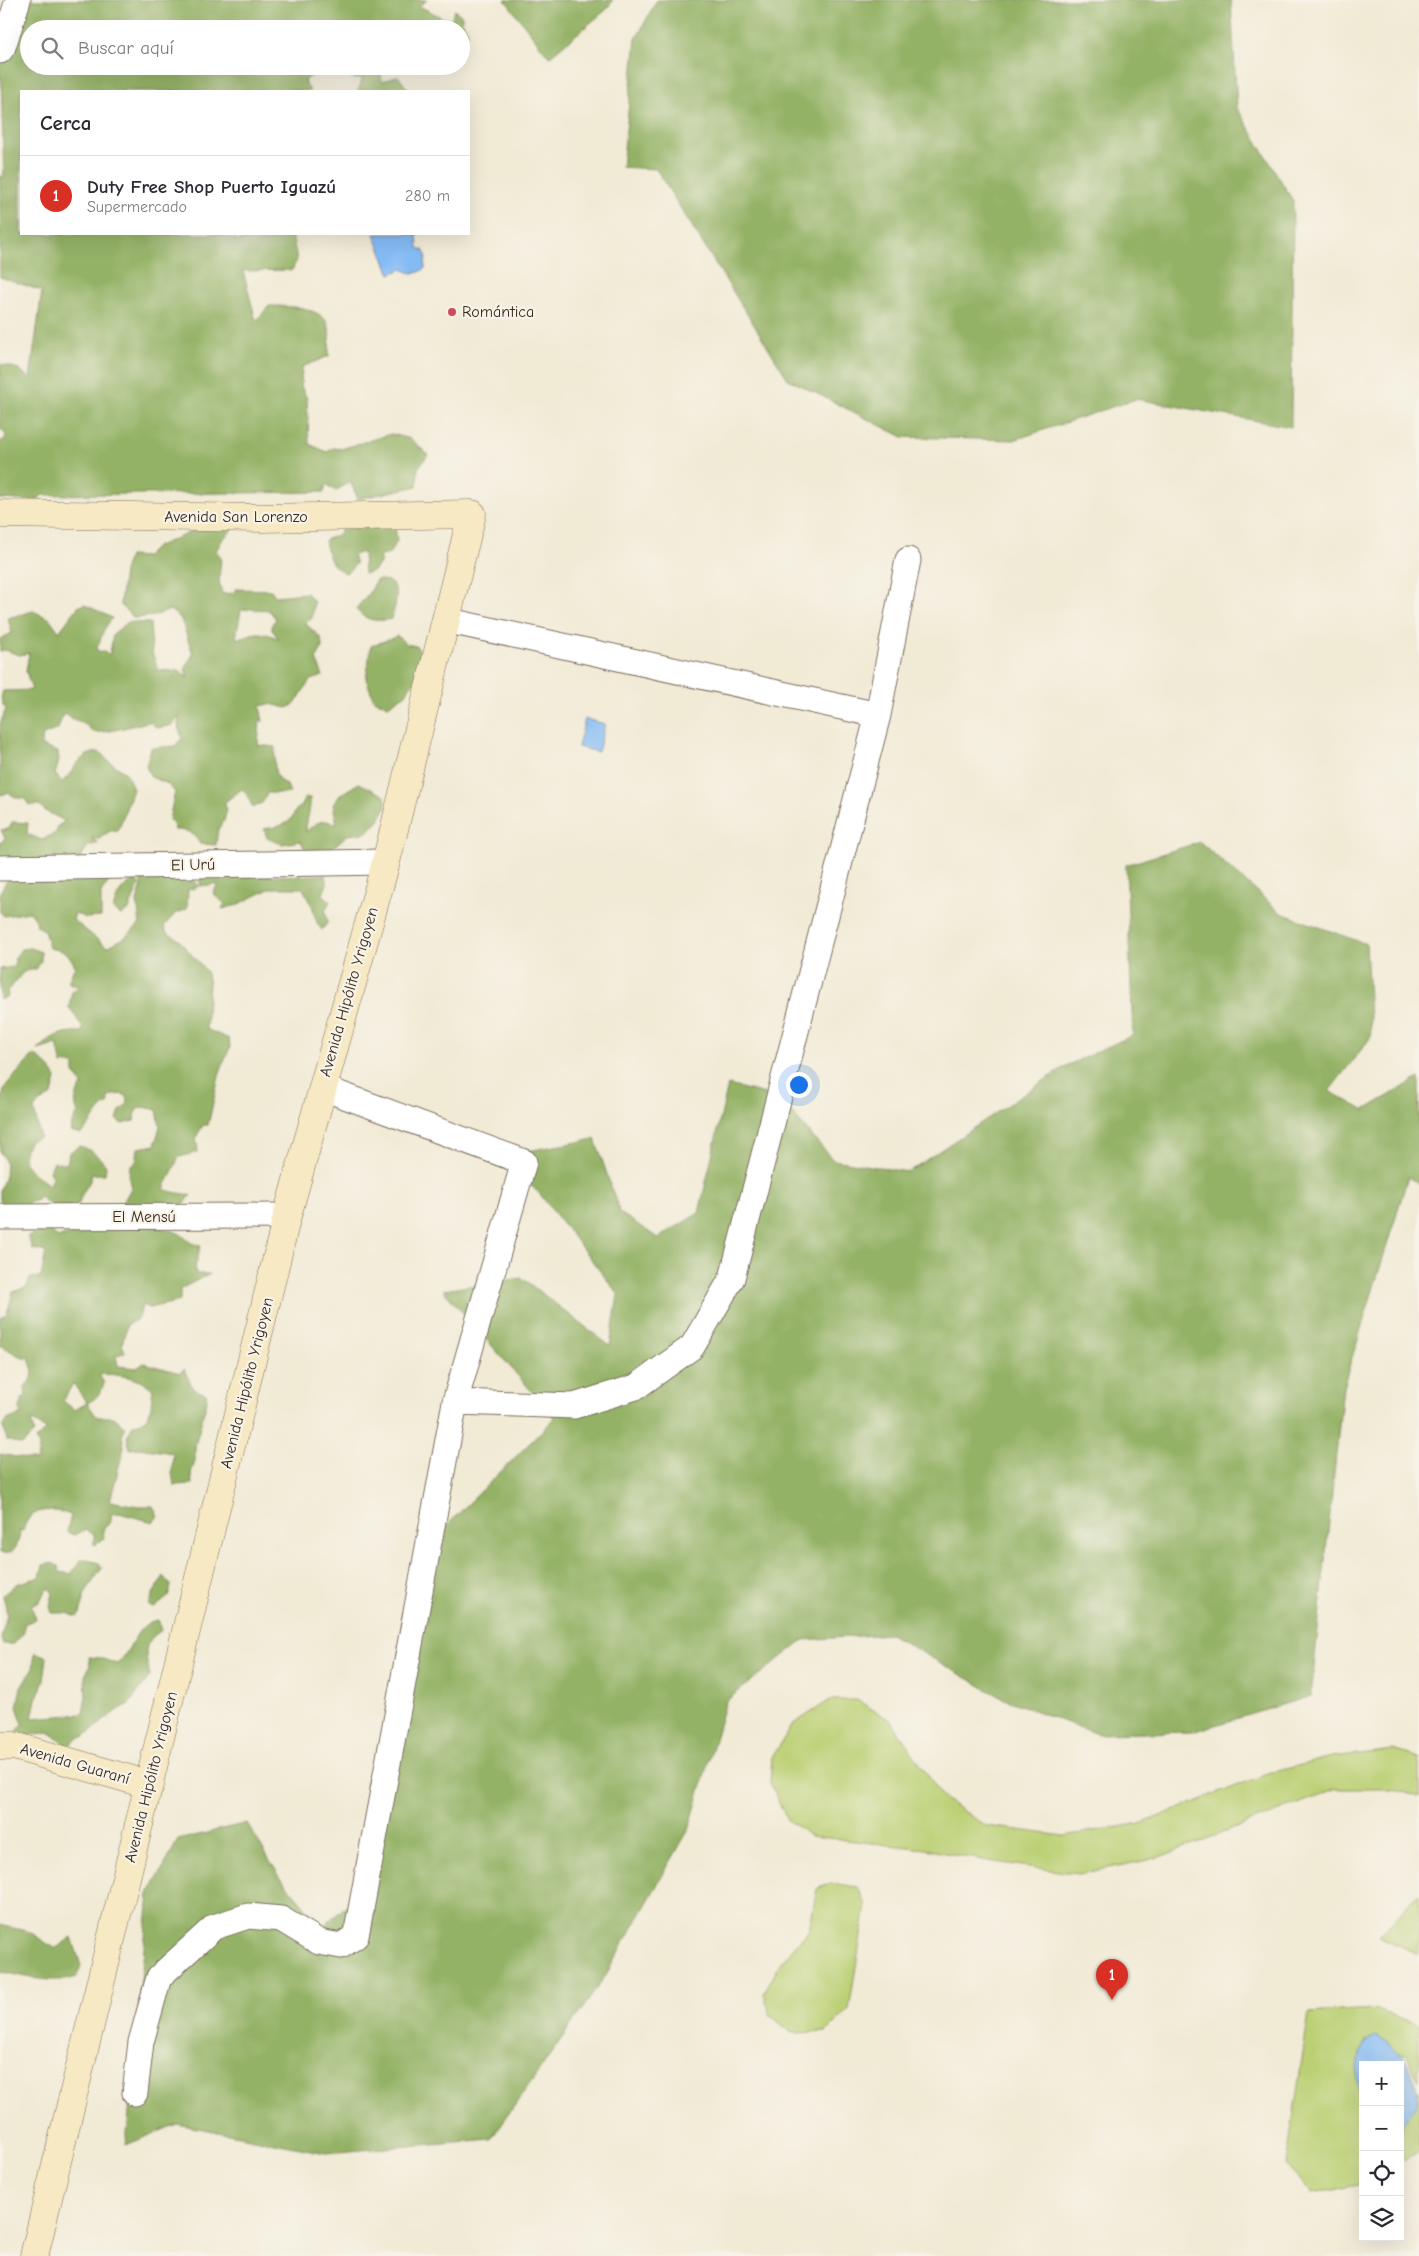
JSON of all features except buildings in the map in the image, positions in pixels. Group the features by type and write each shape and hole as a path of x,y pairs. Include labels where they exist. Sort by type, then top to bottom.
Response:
{"main road":[{"name":"Avenida San Lorenzo","path":"0,514 262,518 472,514"},
{"name":"Avenida Hipólito Yrigoyen","path":"34,2256 287,1216 386,862 472,514"},
{"name":"Avenida Guaraní","path":"0,1746 14,1746 150,1785"}],"street":[{"path":"2,49 18,0"},
{"path":"455,1402 574,1406 636,1387 692,1347 732,1278 878,715 908,560"},
{"path":"446,620 878,715"},
{"name":"El Urú","path":"0,868 386,862"},
{"path":"135,2093 140,2042 159,1977 214,1926 248,1916 281,1919 319,1942 341,1946 356,1936 455,1402 524,1162 323,1088"},
{"name":"El Mensú","path":"0,1217 287,1216"}],"green space":[{"path":"9,0 427,0 419,6 447,20 20,20 20,75 313,75 304,81 309,90 20,90 20,235 235,235 235,241 264,235 292,235 297,260 292,270 243,271 256,321 269,306 285,306 313,311 326,321 329,328 329,356 302,367 301,386 307,399 309,444 327,452 333,448 341,449 391,434 411,439 428,455 418,468 417,486 358,499 350,481 336,491 326,484 324,492 42,495 37,501 0,499 0,442 6,438 5,432 0,429 0,364 19,369 30,379 42,291 0,277 0,175 4,178 0,21"},
{"path":"505,0 613,0 606,10 549,57"},
{"path":"657,0 1231,0 1237,108 1293,201 1291,427 1136,399 1014,440 903,437 788,379 656,169 622,167 636,39"},
{"path":"454,10 462,16 462,20 452,20"},
{"path":"348,75 381,75 382,82 398,76 408,90 358,90 363,78 355,79"},
{"path":"395,526 397,541 389,554 379,557 381,562 375,570 364,574 363,552 353,555 356,564 346,573 336,568 333,564 327,551 325,540 339,534 341,529"},
{"path":"234,528 222,540 216,551 221,557 219,580 222,594 234,593 235,595 235,589 271,590 275,596 307,593 314,602 312,618 305,623 321,638 322,648 316,659 323,676 310,680 295,704 287,708 270,704 260,706 263,722 260,719 258,745 275,747 276,774 287,785 290,793 267,793 263,802 253,808 242,789 225,802 226,813 224,821 218,829 216,845 200,844 190,832 175,830 172,821 169,820 175,792 166,783 151,777 146,766 151,748 175,746 182,738 178,726 179,716 173,725 157,728 150,722 115,730 93,732 86,725 63,714 58,729 43,735 41,746 58,752 59,761 55,774 62,782 78,762 87,755 100,752 107,760 127,774 133,789 118,831 110,831 99,839 91,838 99,843 88,846 80,858 103,874 109,881 101,893 101,917 86,918 75,913 73,920 107,947 124,938 140,924 137,901 141,889 141,877 189,874 198,887 188,890 187,909 175,914 164,926 167,933 177,938 206,971 209,983 206,1029 229,1039 230,1047 220,1072 208,1125 203,1125 196,1137 198,1152 179,1157 164,1189 191,1195 182,1205 174,1204 160,1207 122,1204 132,1187 129,1177 130,1166 136,1162 138,1148 155,1145 160,1126 157,1110 144,1107 137,1109 134,1121 122,1124 117,1120 120,1111 128,1103 127,1096 122,1094 116,1095 108,1097 109,1103 101,1109 81,1134 71,1131 72,1123 78,1113 76,1099 82,1085 74,1072 74,1064 65,1063 62,1065 57,1044 38,1050 57,1035 69,1032 82,1032 83,1028 69,1008 72,991 79,987 68,982 75,966 65,952 49,948 44,930 37,926 36,920 30,912 4,916 0,912 0,892 15,868 0,864 0,843 5,838 1,830 9,829 12,822 28,823 27,834 42,840 56,833 58,826 65,821 45,811 40,805 29,805 24,798 17,798 9,793 0,795 0,724 6,709 3,704 2,694 3,691 32,690 26,671 29,653 19,655 5,650 0,651 0,639 12,633 8,618 33,611 50,619 59,632 78,607 84,604 112,618 105,628 96,650 110,654 113,634 128,622 150,623 152,652 158,670 180,671 188,678 185,668 193,654 181,619 170,610 154,616 133,618 120,604 124,572 129,556 146,557 156,547 196,530","holes":["241,610 269,610 276,619 272,624 272,630 279,639 262,633 236,638"]},
{"path":"376,580 384,580 390,583 396,592 391,619 372,620 363,616 356,609 372,589"},
{"path":"398,636 406,644 416,646 424,656 419,678 410,686 406,694 388,706 374,700 366,679 371,646"},
{"path":"359,783 385,796 386,807 377,823 365,833 347,835 327,853 306,852 301,841 282,844 267,838 264,829 280,826 291,819 296,810 302,806 305,798 310,798 306,832 320,822 328,821 337,824 333,804 341,794"},
{"path":"1200,842 1281,913 1366,944 1371,1037 1329,1091 1364,1110 1419,1078 1419,1184 1408,1177 1343,1387 1311,1696 1192,1732 1097,1734 1002,1698 890,1634 803,1640 726,1701 689,1829 604,1978 491,2139 326,2153 177,2124 126,2145 149,1894 178,1840 247,1823 280,1877 322,1927 373,1883 366,1782 418,1635 436,1536 555,1418 443,1290 522,1278 610,1346 618,1294 539,1193 499,1156 595,1139 620,1213 658,1238 699,1213 728,1085 778,1097 833,1160 908,1172 1066,1066 1133,1035 1126,865"},
{"path":"325,875 327,884 323,894 330,901 325,911 328,922 322,930 317,923 311,903 303,888 271,888 237,905 222,909 225,904 213,893 218,884 200,886 200,877"},
{"path":"135,879 139,884 137,891 129,910 121,915 113,909 117,898 123,888"},
{"path":"30,948 41,952 41,961 36,969 22,974 7,990 8,996 0,1000 0,969 14,967 15,958 21,949"},
{"path":"33,1055 46,1064 56,1078 52,1095 38,1103 34,1109 40,1137 30,1141 25,1150 24,1162 33,1173 49,1185 52,1177 49,1171 54,1162 67,1164 69,1153 79,1146 91,1151 101,1159 106,1166 105,1174 92,1174 79,1204 55,1209 39,1196 37,1200 29,1203 26,1207 0,1217 0,1191 5,1176 6,1164 0,1153 3,1093 8,1083"},
{"path":"128,1224 152,1226 176,1232 193,1244 201,1245 195,1267 196,1274 210,1274 180,1289 180,1301 149,1308 142,1305 139,1318 127,1325 122,1344 125,1352 116,1356 118,1366 137,1368 144,1363 180,1373 184,1369 193,1389 206,1394 207,1400 195,1446 195,1461 191,1473 192,1484 174,1485 172,1473 173,1453 139,1448 130,1449 127,1437 133,1425 148,1416 153,1390 144,1383 129,1377 99,1375 104,1383 103,1387 96,1398 87,1403 97,1417 114,1417 125,1427 122,1436 124,1447 110,1501 138,1506 153,1506 158,1516 153,1522 119,1513 111,1514 111,1522 103,1529 104,1539 94,1545 94,1535 86,1530 74,1535 67,1532 71,1515 49,1510 42,1511 30,1517 23,1531 20,1530 16,1548 10,1552 0,1553 0,1454 37,1461 39,1447 36,1440 46,1429 31,1420 34,1433 22,1445 7,1440 3,1426 7,1420 22,1414 20,1412 21,1399 26,1397 25,1386 32,1379 33,1371 28,1355 25,1359 0,1345 0,1319 7,1313 13,1292 27,1287 30,1278 41,1277 46,1252 32,1249 28,1236 49,1228 57,1238 90,1227 109,1230","holes":["73,1383 87,1403 75,1410 63,1401"]},
{"path":"82,1559 99,1563 102,1568 85,1593 80,1614 77,1617 67,1613 52,1613 50,1606 53,1593 48,1588 38,1603 31,1606 36,1619 24,1624 24,1632 14,1644 4,1644 1,1638 7,1614 3,1595 16,1584 40,1577 43,1565 53,1563 58,1566 60,1572 71,1574"},
{"path":"164,1576 171,1586 168,1597 154,1608 149,1606 153,1594"},
{"path":"158,1620 162,1630 151,1640 146,1650 150,1676 129,1704 115,1712 83,1737 77,1738 68,1747 49,1732 32,1735 16,1732 23,1724 17,1707 21,1687 33,1669 35,1652 47,1657 44,1681 36,1699 32,1718 83,1714 86,1696 85,1676 90,1666 89,1657 100,1658 117,1664 144,1626"},
{"path":"830,1700 857,1700 890,1720 944,1799 987,1826 1064,1836 1142,1823 1267,1774 1331,1757 1394,1750 1419,1758 1419,1797 1394,1789 1337,1789 1157,1858 1079,1874 988,1861 925,1849 811,1836 787,1820 770,1782 772,1758 792,1725"},
{"path":"830,1883 858,1887 866,1905 849,2009 826,2032 792,2033 770,2015 764,1993 780,1963 809,1930 817,1889"},
{"path":"1419,1894 1419,1954 1378,1936"},
{"path":"0,1925 30,1932 55,1949 72,1937 81,1966 77,1977 48,1980 0,1971"},
{"path":"1375,2009 1419,2025 1419,2081 1406,2055 1366,2041 1362,2061 1359,2061 1357,2090 1359,2097 1359,2185 1313,2194 1286,2165 1309,2013"},
{"path":"1419,2090 1419,2151 1404,2161 1404,2124"}],"water":[{"path":"374,235 417,235 418,248 423,250 426,255 425,268 417,273 411,273 402,269 390,274"},
{"path":"585,719 605,724 598,752 578,747"},
{"path":"1375,2036 1384,2040 1406,2062 1411,2071 1417,2092 1417,2103 1404,2124 1404,2061 1359,2061 1359,2095 1357,2080 1358,2060 1367,2043"}],"place":[{"name":"Romántica","path":"452,312"},
{"name":"Duty Free Shop Puerto Iguazú","path":"1112,2000"}]}
